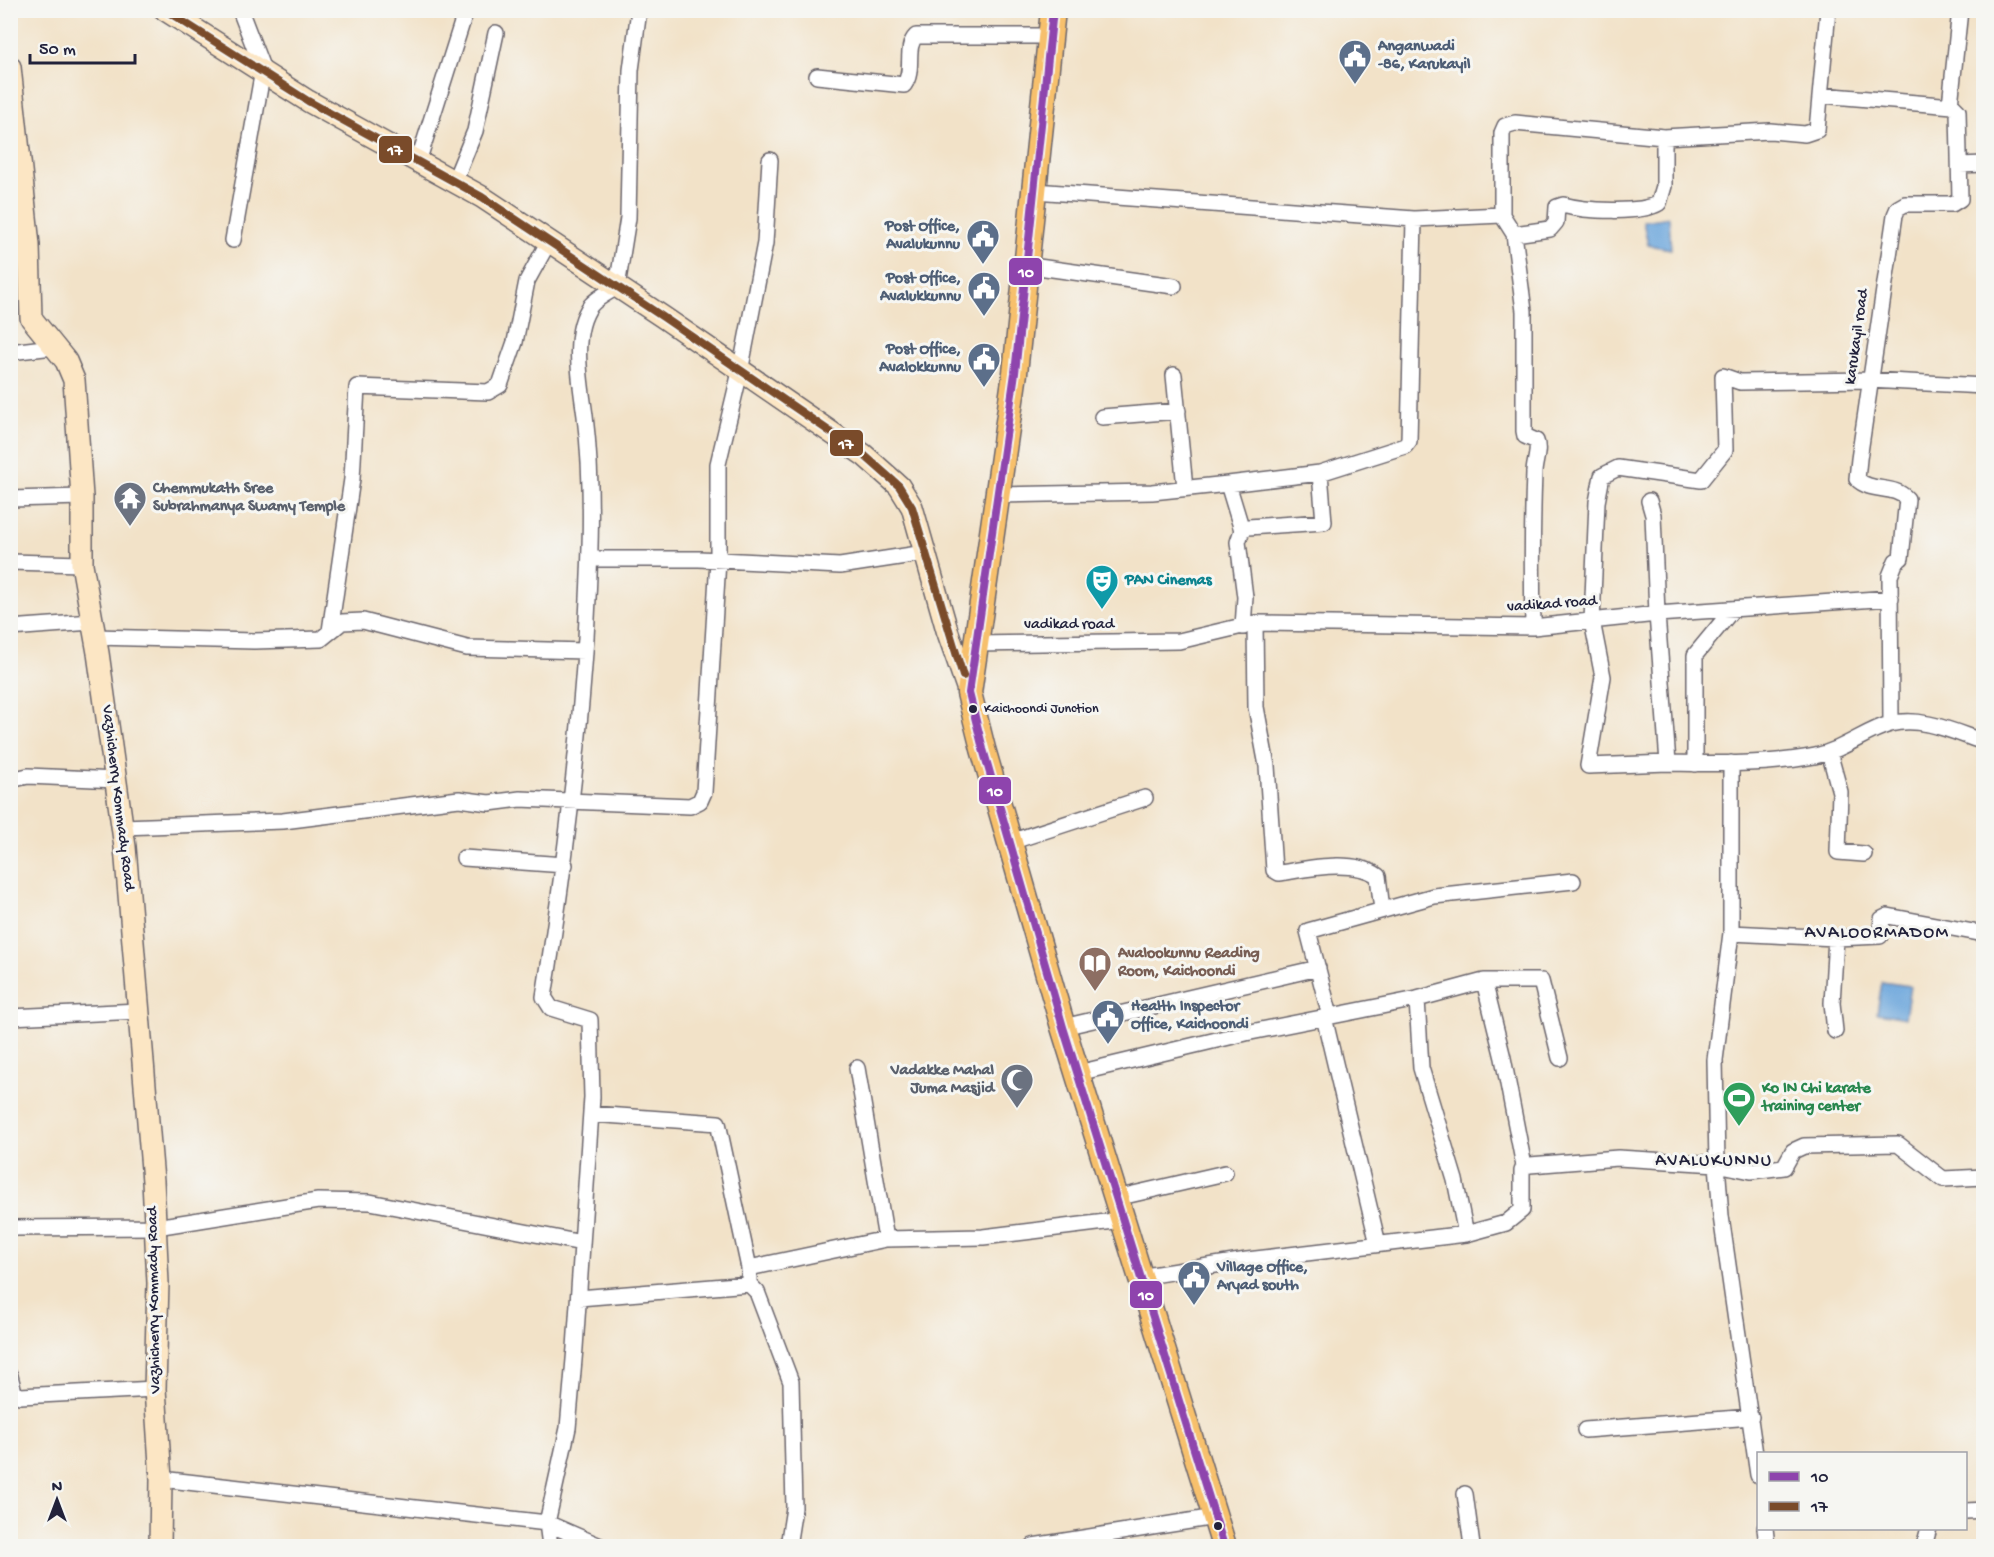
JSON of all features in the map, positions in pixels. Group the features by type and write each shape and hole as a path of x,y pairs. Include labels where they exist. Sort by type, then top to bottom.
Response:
{"main road":[{"path":"165,10 263,70 308,101 454,182 549,241 841,439 899,486 912,507 969,693 1063,1027 1224,1546"},
{"path":"969,693 1015,373 1024,264 1035,191 1053,10"},
{"name":"Vazhicherry Kommady Road","path":"10,67 16,184 29,245 31,318 66,361 74,380 82,497 82,564 94,629 123,827 159,1283 155,1389 161,1479 160,1546"}],"street":[{"path":"233,240 263,70 240,10"},
{"path":"418,162 466,10"},
{"path":"550,1546 547,1523 568,1428 591,1114 591,1024 587,1018 551,1008 544,997 565,865 585,651 591,559 590,454 582,387 582,323 592,304 617,287 628,218 631,70 639,10"},
{"path":"1533,627 1531,551 1534,466 1538,447 1536,441 1525,436 1524,431 1524,311 1514,234 1502,215 1502,133 1505,126 1515,123 1562,125 1664,137 1770,131 1805,134 1816,130 1828,10"},
{"path":"1821,95 1950,105 1960,10"},
{"path":"454,182 475,131 496,33"},
{"path":"817,76 904,84 910,76 912,42 916,36 1051,36"},
{"name":"karukayil road","path":"1890,724 1890,576 1896,561 1901,558 1907,499 1897,491 1862,484 1857,479 1869,380 1895,215 1898,208 1905,204 1957,202 1961,193 1958,111 1956,107 1950,105"},
{"path":"1514,234 1550,229 1556,222 1557,207 1652,208 1659,203 1664,186 1664,137"},
{"path":"123,827 283,821 459,799 489,803 520,799 690,806 700,801 704,792 717,560 717,464 740,372 765,243 770,160"},
{"path":"1960,165 1983,164"},
{"path":"1035,191 1414,219 1502,215"},
{"path":"997,495 1152,492 1228,484 1320,472 1394,452 1409,441 1414,219"},
{"path":"330,631 352,479 357,387 488,392 500,385 515,342 527,281 549,241"},
{"path":"1024,264 1174,286"},
{"path":"10,352 53,347"},
{"path":"1174,375 1185,488"},
{"path":"1983,386 1869,380 1740,382 1723,376 1725,450 1701,480 1618,468 1602,476 1597,502 1592,621 1603,677 1588,766 1771,761 1829,752 1890,724 1927,723 1983,742"},
{"path":"1102,417 1178,411"},
{"path":"1242,530 1248,527 1324,522 1320,472"},
{"path":"1228,484 1242,530 1238,542 1249,625 1256,707 1268,775 1274,870 1279,873 1343,867 1371,871 1378,876 1382,910"},
{"path":"10,499 82,497"},
{"path":"1649,501 1653,515 1657,614 1668,764"},
{"path":"591,559 717,560 840,566 925,553"},
{"path":"10,562 82,564"},
{"name":"vadikad road","path":"975,644 1179,641 1249,625 1533,627 1657,614 1891,598"},
{"path":"1695,764 1695,655 1733,609"},
{"path":"10,628 94,629 254,641 321,639 342,622 363,621 467,648 585,651"},
{"path":"1829,752 1840,792 1838,852 1864,854"},
{"path":"1731,763 1731,933 1715,1060 1717,1164 1721,1216 1757,1467"},
{"path":"10,780 28,776 116,780"},
{"path":"1010,842 1145,798"},
{"path":"464,858 565,865"},
{"path":"1378,1244 1308,931 1448,894 1573,881"},
{"path":"1731,933 1836,938 1880,936 1882,919 1888,916 1983,933"},
{"path":"1835,1031 1832,1004 1836,938"},
{"path":"1063,1027 1318,968"},
{"path":"1078,1073 1327,1016 1418,999 1484,981 1540,981 1560,1058"},
{"path":"1139,1277 1466,1234 1506,1223 1517,1217 1523,1207 1524,1166 1503,1058 1484,981"},
{"path":"1418,999 1421,1068 1455,1180 1466,1234"},
{"path":"10,1017 139,1011"},
{"path":"857,1068 886,1239"},
{"path":"591,1114 717,1124 749,1268 750,1284 757,1292 791,1382 794,1508 788,1546"},
{"path":"1524,1166 1618,1158 1717,1164 1750,1171 1784,1167 1793,1151 1804,1146 1898,1144 1943,1179 1983,1177"},
{"path":"749,1268 886,1239 983,1237 1119,1209 1225,1173"},
{"path":"10,1228 156,1227 318,1201 370,1202 582,1243"},
{"path":"579,1298 750,1284"},
{"path":"10,1376 14,1392 20,1396 155,1389"},
{"path":"1585,1430 1751,1417"},
{"path":"161,1479 547,1523 600,1546"},
{"path":"1465,1494 1472,1546"},
{"path":"1967,1511 1983,1510"},
{"path":"1033,1546 1079,1543 1215,1517"},
{"path":"1765,1530 1767,1546"},
{"path":"1924,1546 1928,1530"}],"water":[{"path":"1669,217 1671,249 1648,245 1643,221"},
{"path":"1882,982 1910,986 1905,1018 1877,1013"}],"transit line":[{"name":"17","path":"165,10 308,101 482,197 663,317 864,455 899,486 912,507 963,676"},
{"name":"10","path":"1053,10 1015,373 969,693 1063,1027 1224,1546"}],"place":[{"name":"Anganwadi -86, Karukayil","path":"1355,85"},
{"name":"Post Office, Avalukunnu","path":"983,265"},
{"name":"Post Office, Avalukkunnu","path":"984,317"},
{"name":"Post Office, Avalokkunnu","path":"984,388"},
{"name":"Chemmukath Sree Subrahmanya Swamy Temple","path":"130,527"},
{"name":"PAN Cinemas","path":"1102,610"},
{"name":"Kaichoondi Junction","path":"973,709"},
{"name":"Avalookunnu Reading Room, Kaichoondi","path":"1095,992"},
{"name":"Health Inspector Office, Kaichoondi","path":"1108,1045"},
{"name":"Vadakke Mahal Juma Masjid","path":"1017,1109"},
{"name":"Ko IN Chi karate training center","path":"1739,1127"},
{"name":"Village Office, Aryad south","path":"1194,1306"}],"district":[{"name":"AVALOORMADOM","path":"1877,933"},
{"name":"AVALUKUNNU","path":"1714,1161"}]}
